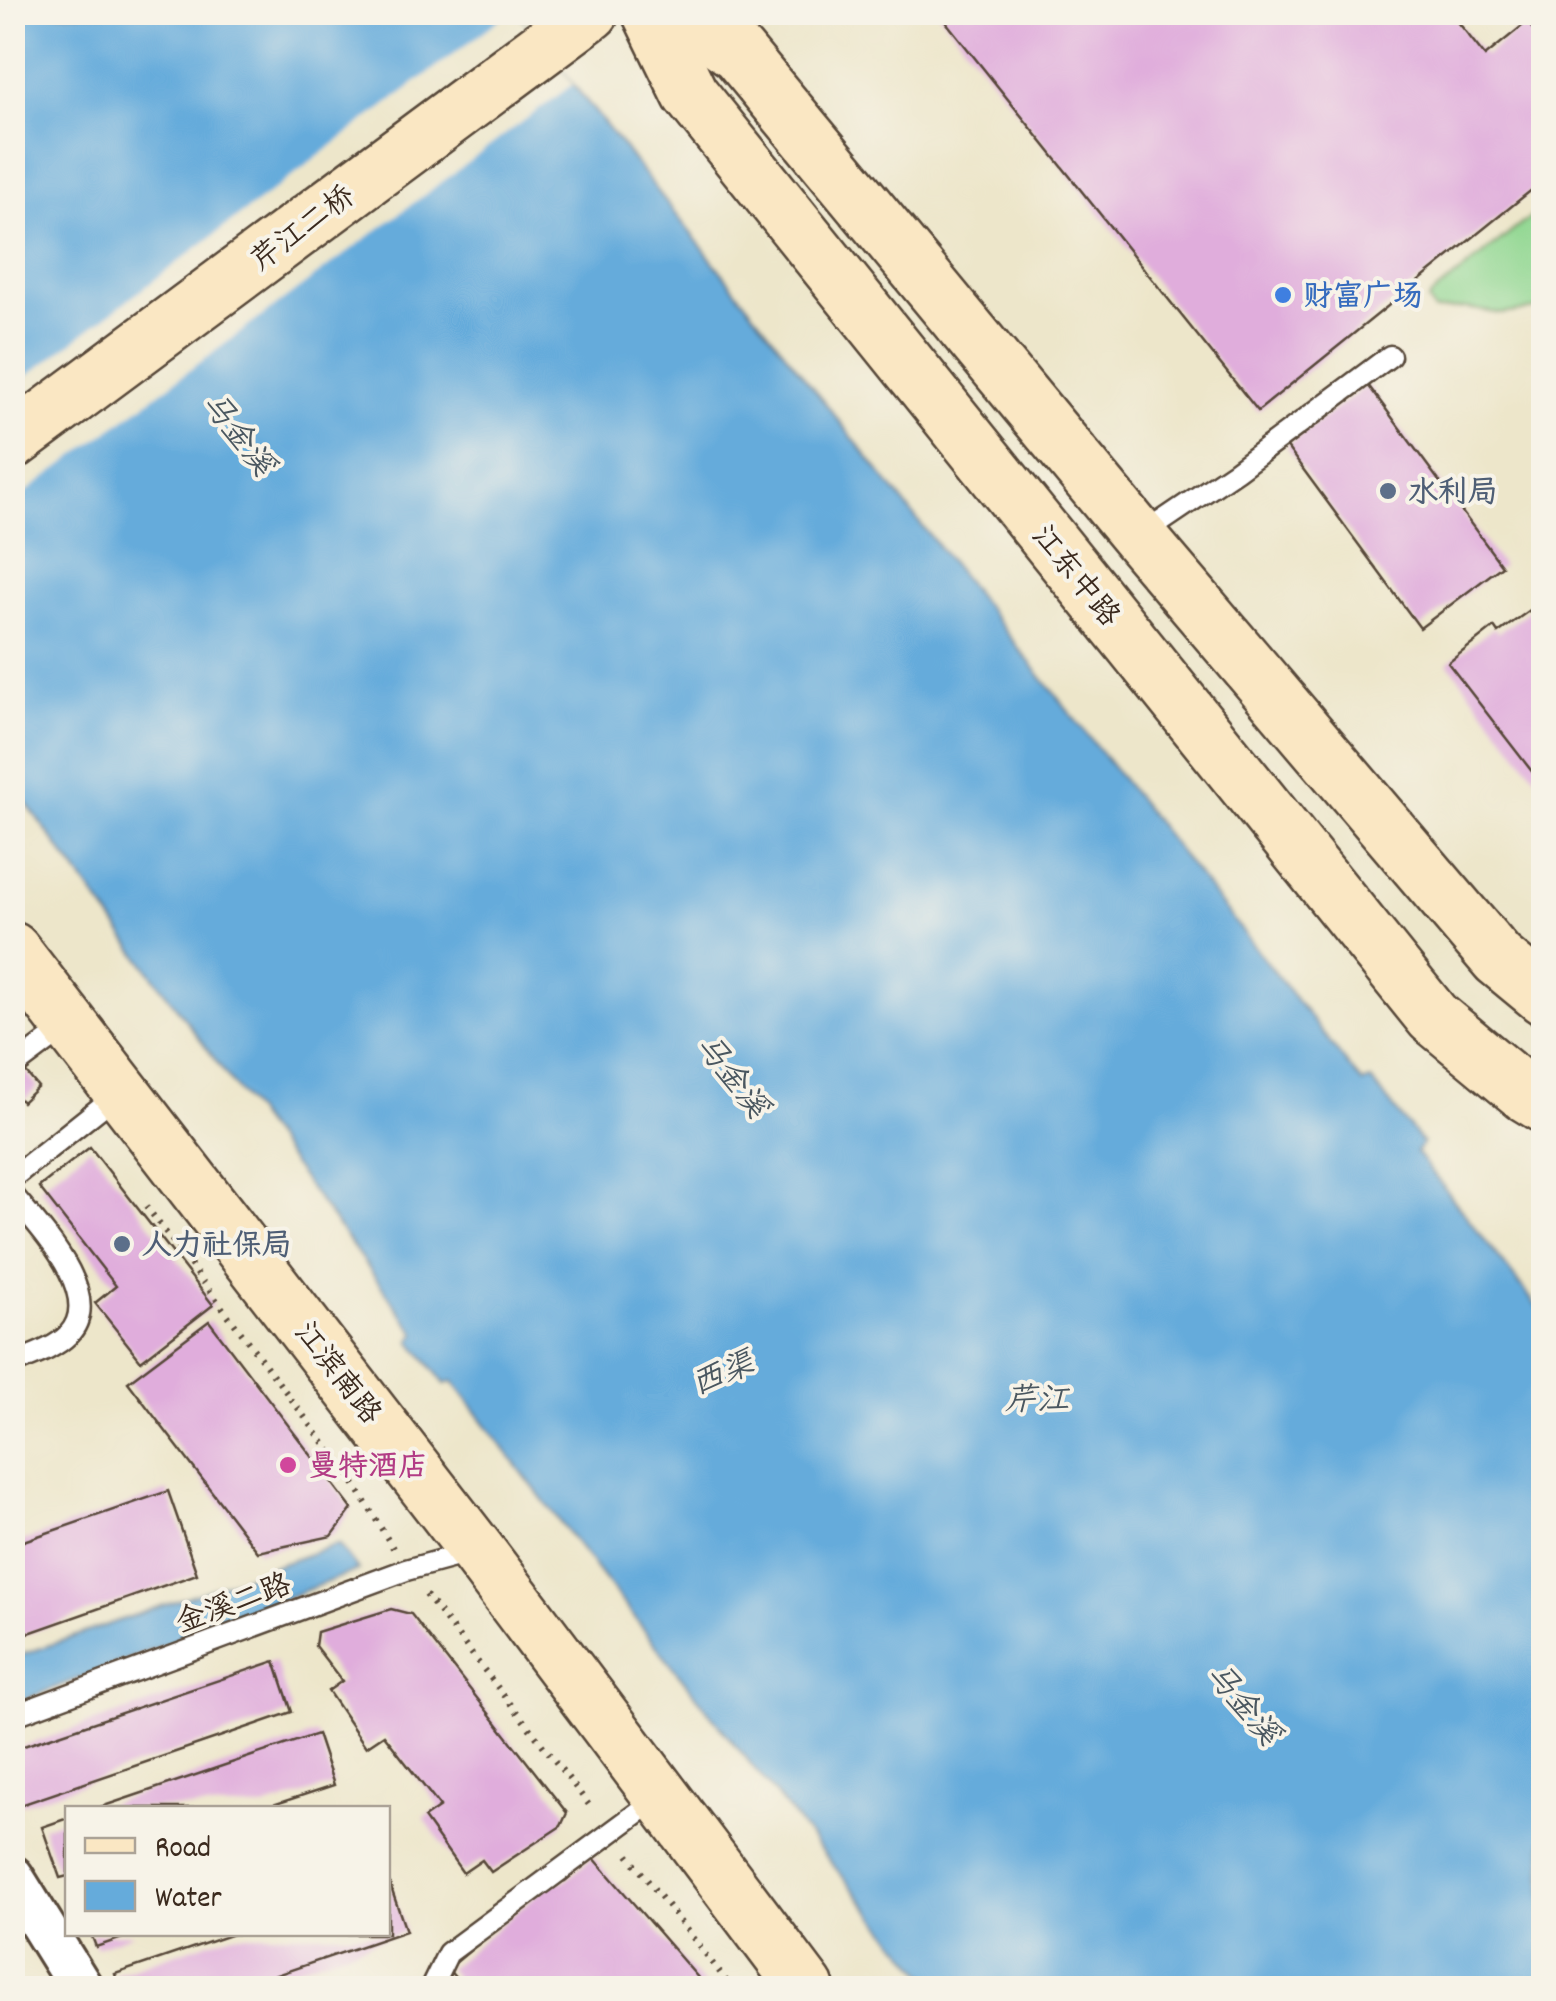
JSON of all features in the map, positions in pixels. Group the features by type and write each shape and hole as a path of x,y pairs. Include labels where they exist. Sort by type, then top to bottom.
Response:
{"main road":[{"name":"芹江二桥","path":"12,442 591,12"},
{"name":"江东中路","path":"650,12 690,94 1433,1017 1526,1094 1544,1104"},
{"path":"680,12 738,53 1138,537 1498,959 1544,996"},
{"name":"江滨南路","path":"12,950 477,1551 806,1988"}],"street":[{"path":"12,1876 81,1988"}],"lane":[{"path":"1138,537 1390,356"},
{"path":"12,1068 70,1024"},
{"path":"12,1178 122,1091"},
{"path":"12,1194 65,1263 81,1310 78,1323 59,1343 12,1364"},
{"name":"金溪二路","path":"12,1716 406,1570 477,1551"},
{"path":"431,1988 448,1953 660,1796"}],"path":[{"path":"1531,1180 1544,1211"},
{"path":"144,1204 352,1480 406,1570 732,1988"}],"green space":[{"path":"1543,207 1543,308 1502,314 1466,308 1434,311 1428,301 1431,296"}],"water":[{"name":"芹江","path":"12,13 517,13 1362,1083 1371,1080 1423,1144 1416,1152 1543,1314 1543,1988 936,1988 690,1688 453,1381 445,1384 411,1341 416,1333 13,785"},
{"path":"338,1544 358,1570 13,1704 13,1658"}],"pier":[{"path":"508,13 517,13 573,84 13,502 13,387"}],"building":[{"name":"财富广场","path":"938,12 1450,12 1485,56 1527,22 1544,43 1544,180 1258,411"},
{"path":"1368,385 1502,566 1420,628 1286,446"},
{"path":"1544,600 1544,787 1448,663 1494,627 1498,633"},
{"path":"24,1070 38,1087 22,1102 12,1091 12,1079"},
{"path":"90,1147 213,1305 141,1361 95,1303 116,1286 39,1187"},
{"path":"209,1321 352,1509 332,1536 258,1552 128,1382"},
{"path":"168,1491 197,1574 12,1639 12,1545"},
{"path":"391,1609 411,1614 567,1813 561,1826 491,1872 482,1860 463,1873 424,1818 440,1807 384,1735 366,1747 328,1691 342,1681 315,1646 317,1632"},
{"path":"275,1661 292,1712 18,1806 12,1790 12,1750"},
{"path":"317,1734 334,1785 270,1806 104,1806"},
{"path":"65,1819 65,1877 60,1878 42,1827"},
{"path":"593,1857 707,1988 464,1988 448,1969 550,1884 565,1881"},
{"path":"390,1885 406,1931 238,1988 119,1988 115,1974 227,1936 390,1936"},
{"path":"92,1936 128,1936 96,1947"}],"place":[{"name":"财富广场","path":"1283,295"},
{"name":"水利局","path":"1388,491"},
{"name":"人力社保局","path":"122,1244"},
{"name":"曼特酒店","path":"288,1465"}],"water label":[{"name":"马金溪","path":"239,433"},
{"name":"马金溪","path":"733,1075"},
{"name":"西渠","path":"722,1372"},
{"name":"马金溪","path":"1244,1703"}]}
